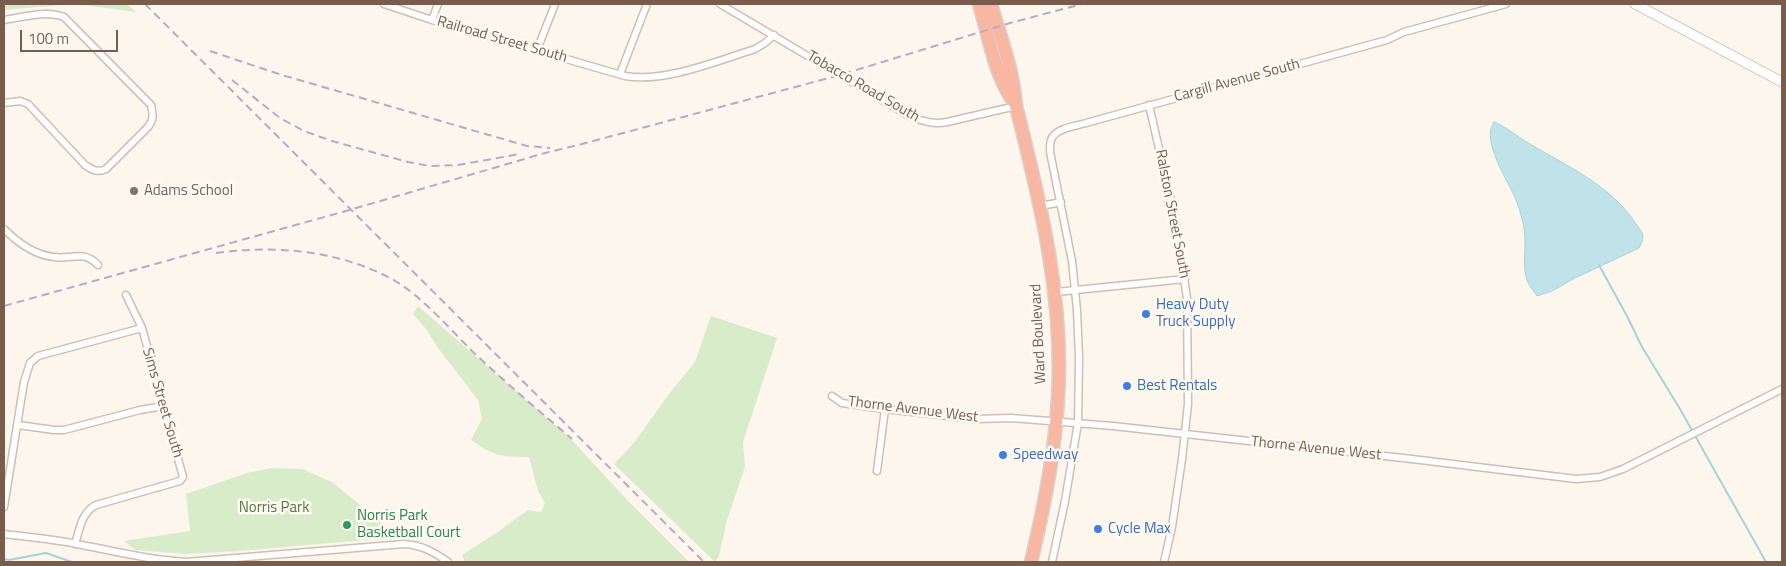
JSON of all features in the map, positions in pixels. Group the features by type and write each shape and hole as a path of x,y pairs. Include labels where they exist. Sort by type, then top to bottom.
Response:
{"highway":[{"name":"Ward Boulevard","path":"979,4 1004,85 1016,106"},
{"name":"Ward Boulevard","path":"991,4 1013,84 1016,106 1041,206 1056,292 1059,355 1056,421 1048,487 1031,562"}],"street":[{"name":"Railroad Street South","path":"384,4 432,20 638,78 668,75 755,49 774,36"},
{"path":"432,20 438,4"},
{"path":"537,50 555,4"},
{"path":"620,74 647,4"},
{"name":"Tobacco Road South","path":"720,4 910,116 923,121 938,124 1016,106"},
{"name":"Cargill Avenue South","path":"1061,202 1050,152 1051,140 1060,131 1387,40 1404,32 1506,4"},
{"path":"1635,4 1782,82"},
{"path":"4,20 52,14 64,17 151,106 153,118 148,127 101,172 91,170 85,165 28,104 20,101 7,101 4,103"},
{"name":"Ralston Street South","path":"1149,106 1174,214 1187,298 1188,404 1172,527 1164,562"},
{"path":"1041,206 1061,202 1076,290 1079,358 1078,423 1066,501 1052,562"},
{"path":"4,229 34,252 54,257 83,256 98,265"},
{"path":"1056,292 1185,279"},
{"name":"Sims Street South","path":"75,544 85,513 89,508 180,481 183,477 142,328 126,295"},
{"path":"4,507 26,372 30,363 38,356 142,328"},
{"name":"Thorne Avenue West","path":"832,396 842,403 976,419 1012,418 1078,423 1412,459 1548,477 1589,478 1611,474 1623,469 1782,389"},
{"path":"18,425 64,430 140,410 164,406"},
{"path":"877,471 885,409"},
{"path":"4,534 75,544 128,556 163,561 187,562 411,544 425,548 448,562"}],"green space":[{"path":"4,4 74,4 4,10"},
{"path":"74,4 127,4 136,12"},
{"path":"418,306 569,437 630,503 689,562 465,562 462,555 528,510 541,512 545,503 538,491 529,457 512,457 498,454 471,440 482,419 478,400 413,314"},
{"path":"711,316 777,338 743,442 745,467 727,520 719,556 715,562 614,464 633,444 695,362"},
{"name":"Norris Park","path":"271,468 302,469 332,482 399,537 185,554 135,550 124,541 190,531 186,494 247,473"}],"water":[{"path":"1494,122 1588,178 1615,199 1642,232 1643,238 1639,248 1552,291 1537,296 1529,284 1526,275 1525,236 1521,215 1493,150 1491,130"}],"waterway":[{"path":"1599,265 1642,347 1680,409 1766,562"},
{"path":"4,559 9,560 46,553 72,562"}],"railway":[{"path":"145,4 704,562"},
{"path":"4,306 346,211 545,153 840,75 1010,23 1082,4"},
{"path":"210,51 282,75 527,146 550,148"},
{"path":"232,80 280,118 304,131 332,141 408,162 430,166 458,165 520,154"},
{"path":"216,253 260,250 305,252 348,261 390,278 423,302 472,351 572,439"}],"place":[{"name":"Adams School","path":"134,191"},
{"name":"Heavy Duty Truck Supply","path":"1146,314"},
{"name":"Best Rentals","path":"1127,386"},
{"name":"Speedway","path":"1003,455"},
{"name":"Norris Park Basketball Court","path":"347,525"},
{"name":"Cycle Max","path":"1098,529"}]}
